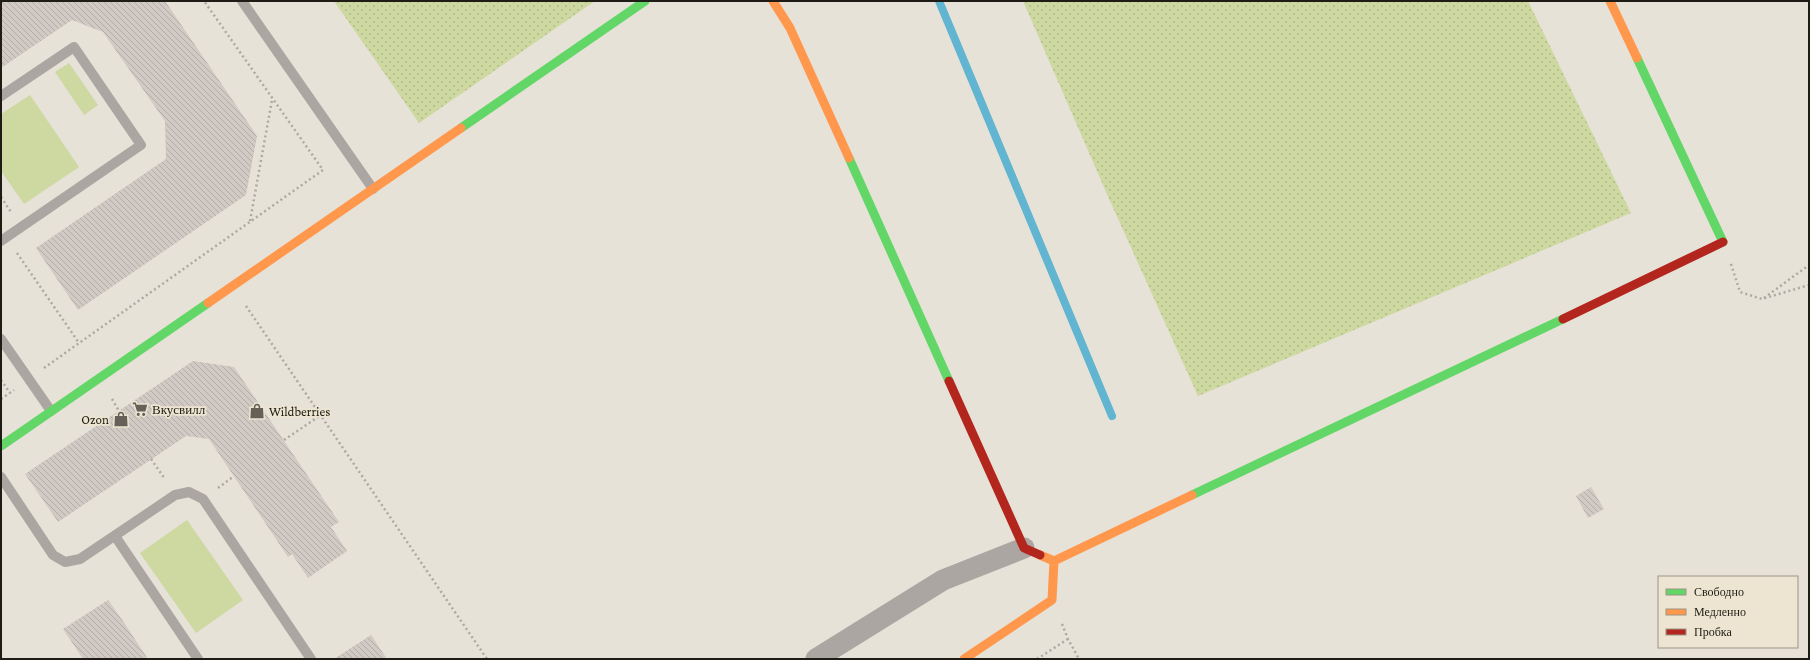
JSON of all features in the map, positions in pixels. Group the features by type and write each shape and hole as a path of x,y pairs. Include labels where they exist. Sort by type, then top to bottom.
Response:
{"street":[{"path":"1,446 645,1"},
{"path":"773,1 790,28 1024,548 1054,561 1724,242 1610,1"},
{"path":"816,659 943,580 1024,548"},
{"path":"964,659 1052,600 1054,561"}],"lane":[{"path":"242,1 373,189"},
{"path":"1,96 74,47 141,145 1,241"},
{"path":"1,339 51,411"},
{"path":"1,477 53,555 65,562 80,559 175,495 189,492 203,499 311,659"},
{"path":"115,536 198,659"}],"path":[{"path":"1,399 323,170 272,100 204,1"},
{"path":"250,222 272,100"},
{"path":"1,197 12,214"},
{"path":"1724,242 1740,292 1762,300 1809,285"},
{"path":"15,249 79,343"},
{"path":"1762,300 1809,265"},
{"path":"232,286 487,659"},
{"path":"1,380 10,393"},
{"path":"284,440 321,415"},
{"path":"151,459 175,495"},
{"path":"1052,600 1068,639 1079,659"},
{"path":"1037,659 1068,639"}],"green space":[{"path":"334,1 595,1 419,123"},
{"path":"1023,1 1528,1 1631,213 1198,396 1110,201"},
{"path":"69,63 98,105 84,115 55,72"},
{"path":"30,95 79,167 24,204 1,171 1,114"},
{"path":"187,520 243,600 196,633 140,553"}],"building":[{"path":"1,1 165,1 257,136 246,195 78,310 36,248 166,159 165,121 103,32 72,20 1,68"},
{"path":"193,361 234,367 339,522 331,527 347,551 308,578 292,554 288,557 209,439 186,436 58,522 25,474"},
{"path":"1591,487 1604,509 1588,518 1576,496"},
{"path":"108,600 148,659 83,659 63,629"},
{"path":"371,635 387,659 334,659"}],"waterway":[{"path":"939,1 1112,416"}],"traffic: fast":[{"path":"461,128 645,1"},
{"path":"1637,58 1723,242"},
{"path":"849,158 949,381"},
{"path":"1,446 208,303"},
{"path":"1192,495 1563,319"}],"traffic: slow":[{"path":"773,1 790,28 849,158"},
{"path":"1610,1 1637,58"},
{"path":"208,303 461,128"},
{"path":"1054,561 1192,495"},
{"path":"964,659 1052,600 1054,561 1040,555"}],"traffic: jam":[{"path":"1563,319 1723,242"},
{"path":"949,381 1024,548 1040,555"}],"place":[{"name":"Вкусвилл","path":"140,409"},
{"name":"Wildberries","path":"257,411"},
{"name":"Ozon","path":"121,419"}]}
